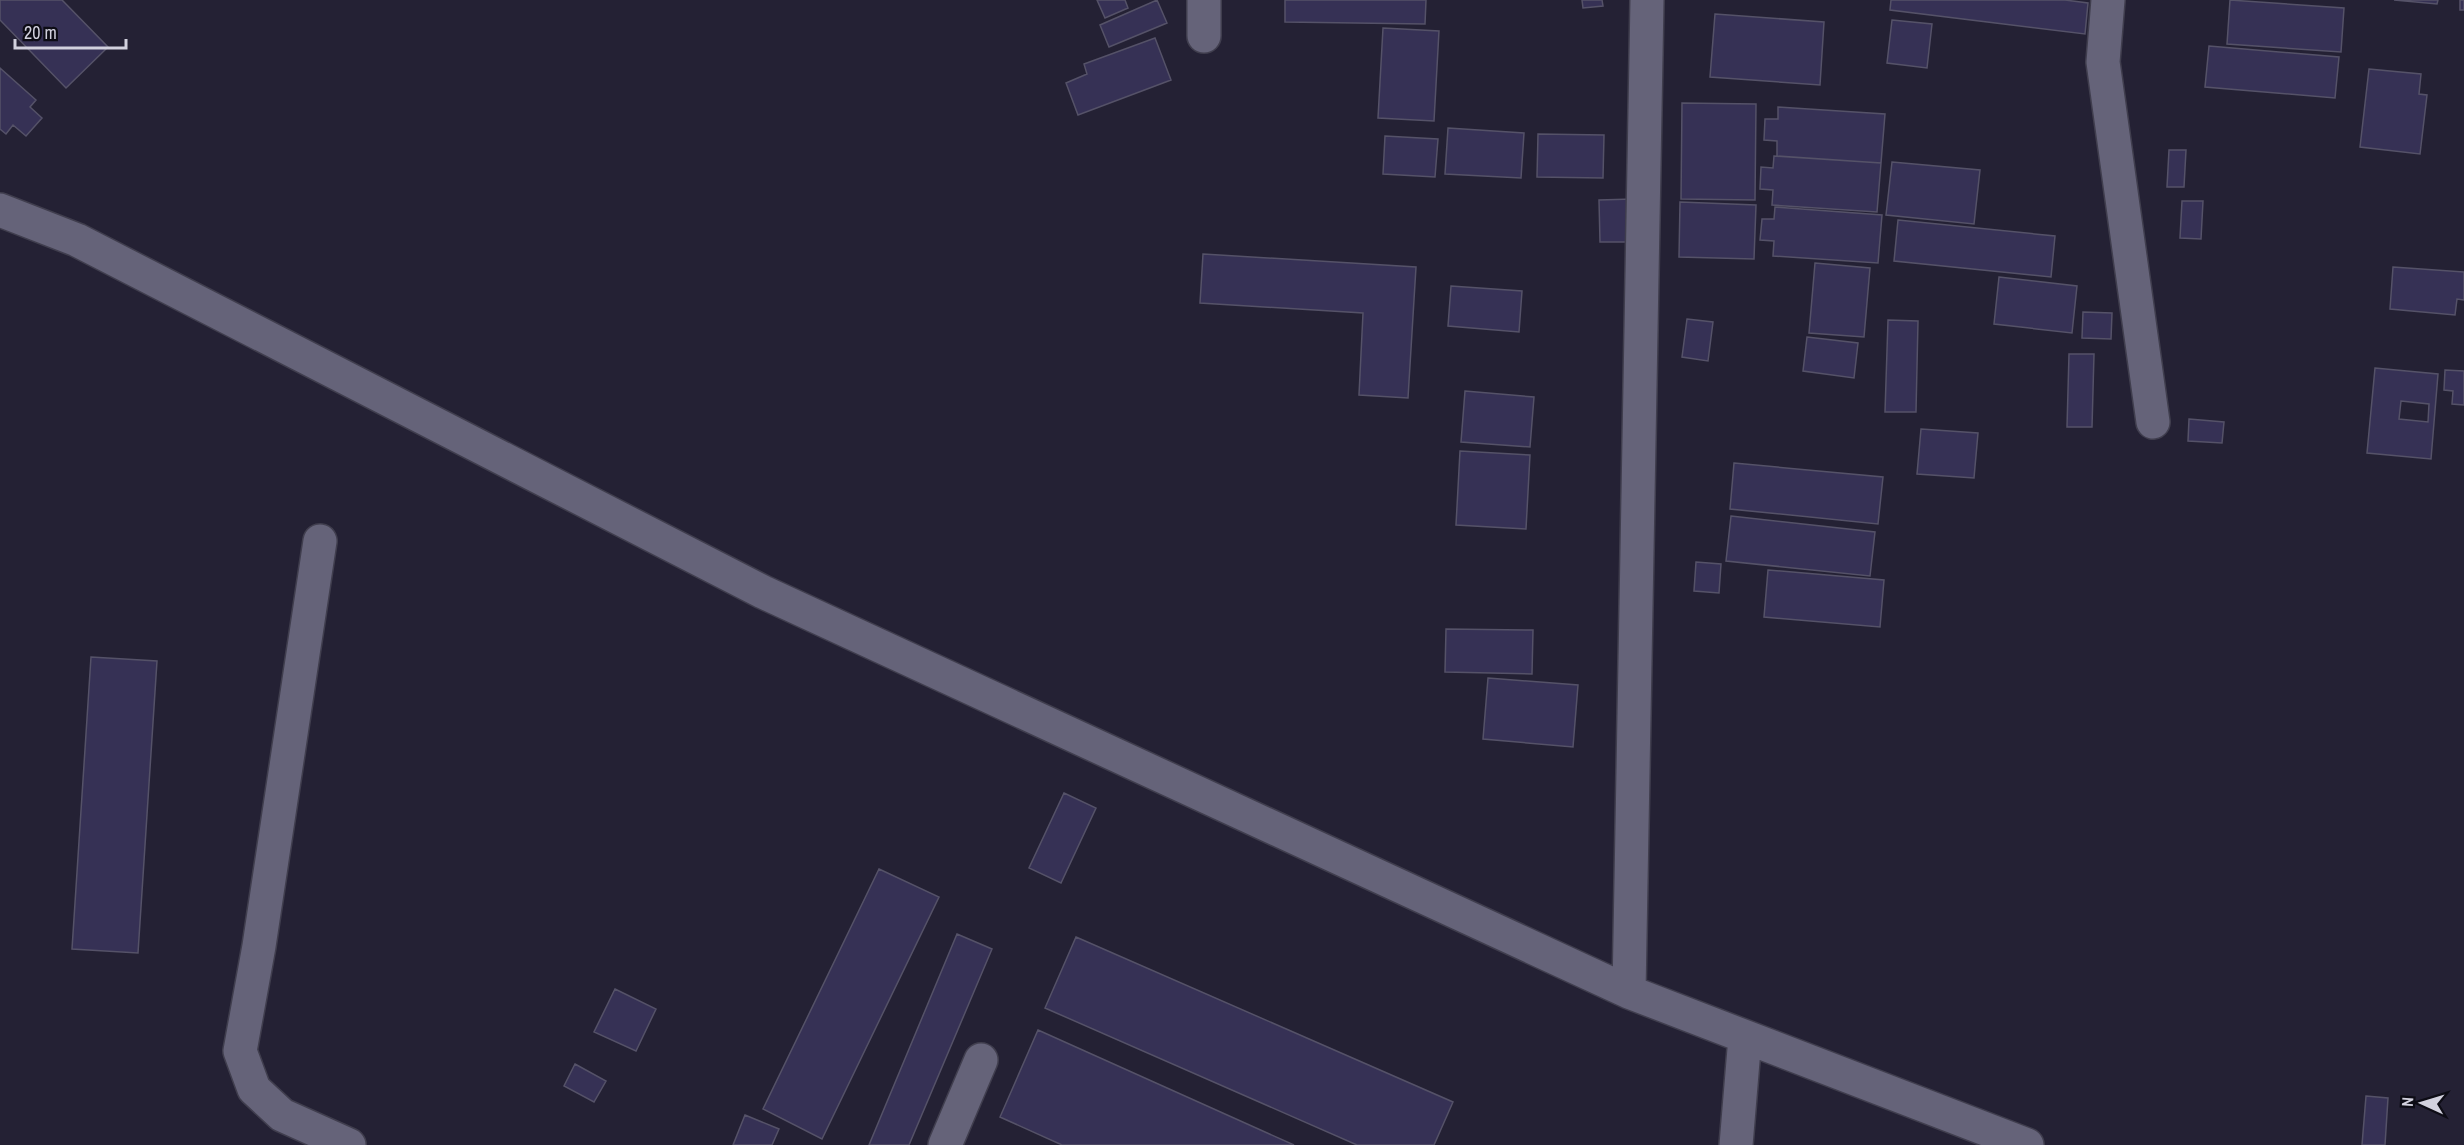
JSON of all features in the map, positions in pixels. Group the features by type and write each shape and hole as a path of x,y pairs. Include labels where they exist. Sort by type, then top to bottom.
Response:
{"street":[{"path":"1204,0 1204,36"},
{"path":"1629,992 1647,0"},
{"path":"2108,0 2103,62 2153,422"},
{"path":"0,210 77,240 763,592 1629,992 2027,1145"},
{"path":"320,541 259,946 240,1051 254,1089 282,1115 349,1145"},
{"path":"1736,1145 1745,1037"},
{"path":"945,1145 981,1060"}],"building":[{"path":"0,0 62,0 108,47 66,88 0,20"},
{"path":"1097,0 1125,0 1128,8 1105,18"},
{"path":"1157,0 1167,23 1109,47 1100,25"},
{"path":"1285,0 1426,0 1425,24 1285,22"},
{"path":"1582,0 1602,0 1603,6 1583,8"},
{"path":"1891,0 2065,0 2088,3 2085,34 1890,10"},
{"path":"2230,0 2344,8 2341,52 2227,44"},
{"path":"2394,0 2438,0 2437,4"},
{"path":"2460,0 2464,0 2464,10 2460,10"},
{"path":"1715,14 1824,22 1820,85 1710,77"},
{"path":"1892,20 1932,24 1927,68 1887,63"},
{"path":"1383,28 1439,31 1434,121 1378,118"},
{"path":"1155,38 1171,80 1078,115 1066,83 1087,74 1084,64"},
{"path":"2209,46 2339,57 2335,98 2205,87"},
{"path":"0,68 36,100 30,107 42,118 26,136 13,125 6,134 0,129"},
{"path":"2369,69 2421,74 2419,94 2427,95 2420,154 2360,147"},
{"path":"1682,103 1756,104 1755,200 1681,199"},
{"path":"1778,107 1885,114 1881,163 1777,156 1777,141 1764,140 1765,119 1778,119"},
{"path":"1448,128 1524,133 1521,178 1445,174"},
{"path":"1538,134 1604,135 1603,178 1537,177"},
{"path":"1385,136 1438,139 1435,177 1383,174"},
{"path":"2169,150 2186,150 2184,187 2167,187"},
{"path":"1774,156 1881,163 1877,212 1772,205 1773,190 1760,189 1761,167 1773,168"},
{"path":"1892,162 1980,170 1974,224 1886,215"},
{"path":"1633,199 1634,242 1600,242 1599,200"},
{"path":"2182,201 2203,201 2201,239 2180,238"},
{"path":"1680,202 1756,205 1754,259 1679,257"},
{"path":"1775,207 1882,215 1878,263 1773,256 1774,241 1760,240 1762,219 1774,219"},
{"path":"1898,220 2055,236 2051,277 1894,261"},
{"path":"1203,254 1416,267 1408,398 1359,395 1363,313 1200,303"},
{"path":"1815,263 1870,268 1864,337 1809,333"},
{"path":"2393,267 2464,272 2464,300 2457,299 2455,315 2390,309"},
{"path":"1999,277 2077,286 2072,333 1994,324"},
{"path":"1451,286 1522,291 1519,332 1448,326"},
{"path":"2083,312 2112,313 2111,339 2082,338"},
{"path":"1687,319 1713,322 1708,361 1682,357"},
{"path":"1888,320 1918,321 1916,412 1885,412"},
{"path":"1807,337 1858,343 1854,378 1803,371"},
{"path":"2069,354 2094,354 2092,427 2067,427"},
{"path":"2375,368 2438,374 2431,459 2367,453","holes":["2401,401 2429,404 2428,422 2399,419"]},
{"path":"2445,370 2464,371 2464,405 2452,404 2453,391 2444,390"},
{"path":"1465,391 1534,397 1530,447 1461,442"},
{"path":"2189,419 2224,422 2222,443 2188,441"},
{"path":"1921,429 1978,433 1974,478 1917,474"},
{"path":"1460,451 1530,455 1526,529 1456,525"},
{"path":"1734,463 1883,477 1878,524 1730,509"},
{"path":"1731,516 1875,532 1870,576 1726,561"},
{"path":"1696,562 1721,564 1719,593 1694,591"},
{"path":"1768,570 1884,580 1880,627 1764,617"},
{"path":"1446,629 1533,630 1532,674 1445,672"},
{"path":"91,657 157,661 138,953 72,949"},
{"path":"1488,678 1578,685 1573,747 1483,739"},
{"path":"1064,793 1096,808 1061,883 1029,868"},
{"path":"879,869 939,897 822,1139 763,1109"},
{"path":"957,934 992,949 909,1145 869,1145"},
{"path":"1076,937 1453,1102 1434,1145 1357,1145 1045,1008"},
{"path":"615,989 656,1009 636,1051 594,1032"},
{"path":"1038,1030 1294,1145 1062,1145 1000,1117"},
{"path":"575,1064 606,1081 594,1102 564,1086"},
{"path":"2366,1096 2388,1098 2385,1145 2362,1145"},
{"path":"745,1115 779,1129 772,1145 733,1145"}]}
